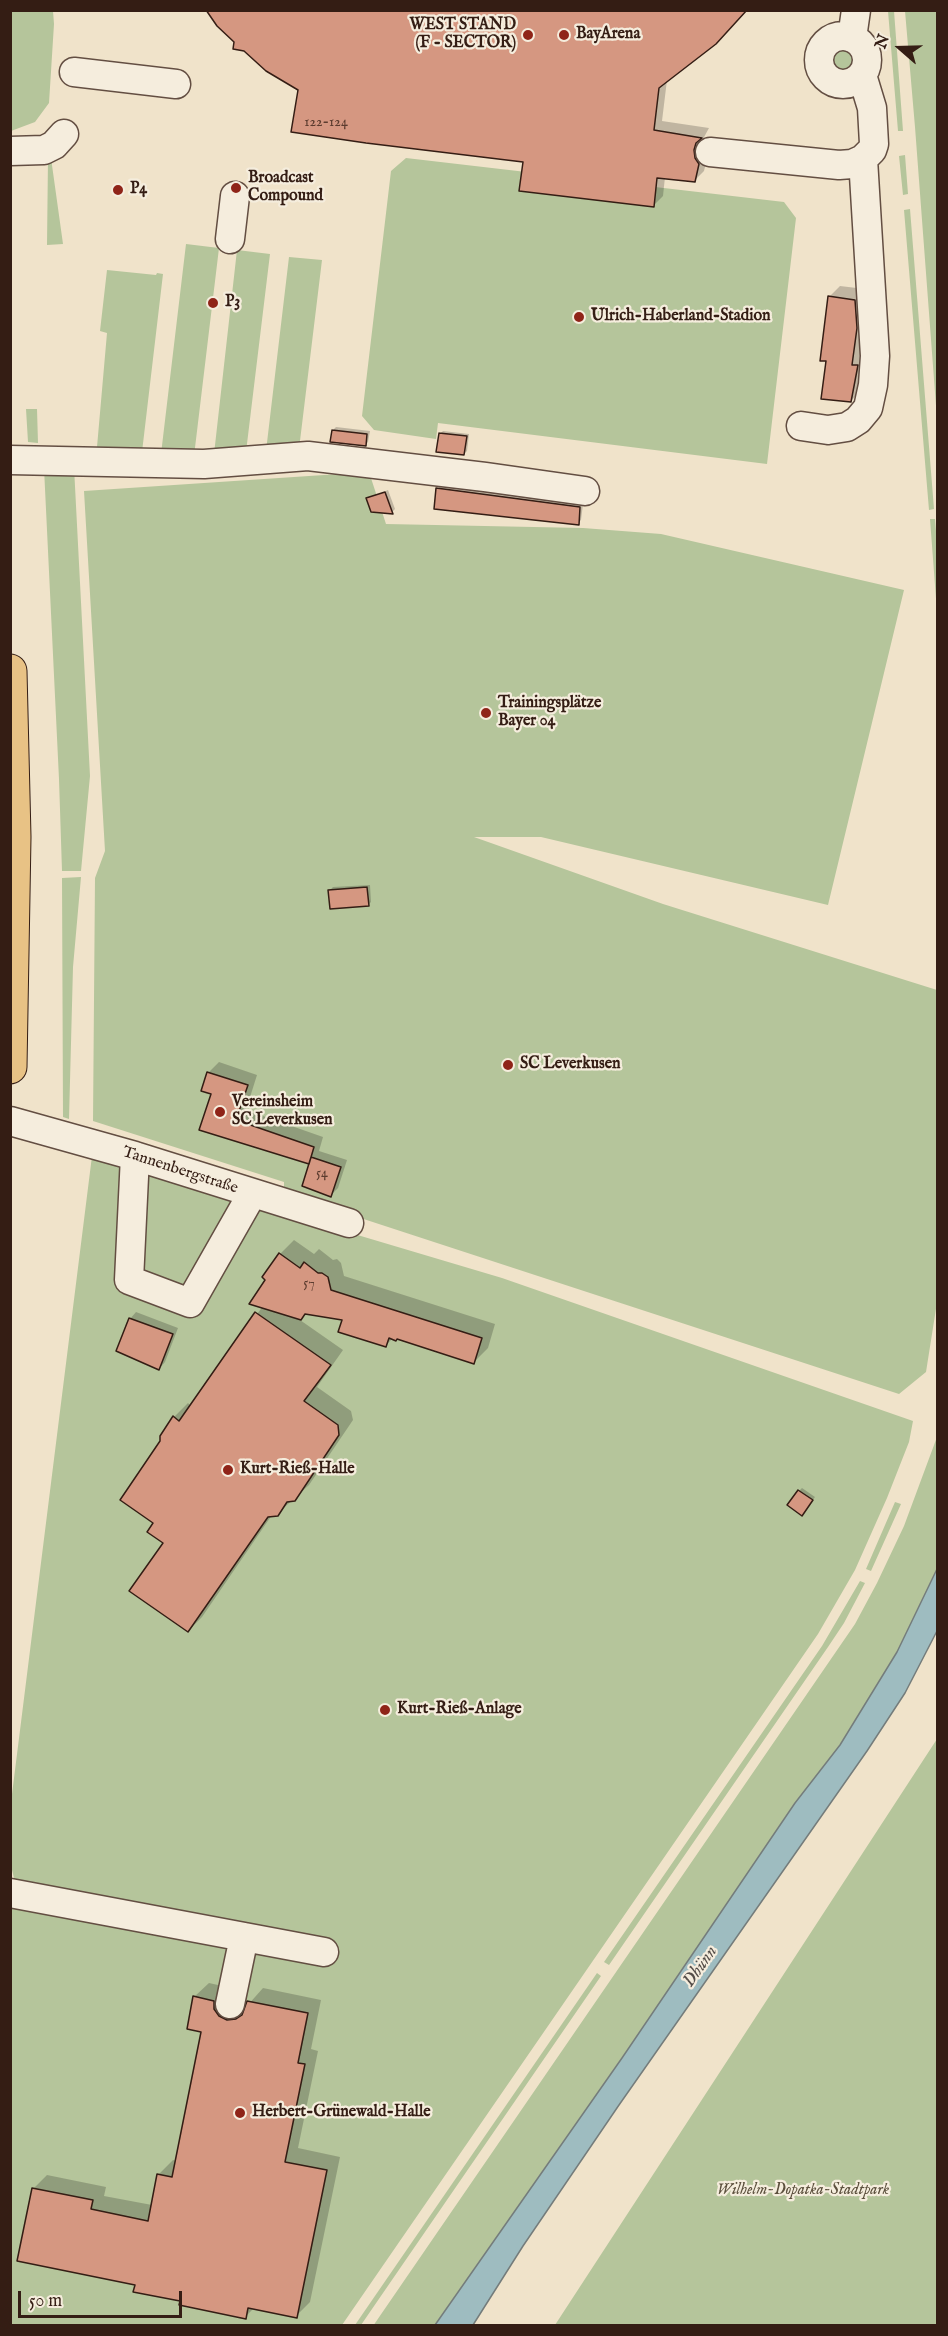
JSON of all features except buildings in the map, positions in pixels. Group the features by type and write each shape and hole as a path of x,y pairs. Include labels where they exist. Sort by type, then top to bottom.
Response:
{"highway":[{"path":"10,671 14,837 10,1067"}],"street":[{"path":"854,24 865,49 866,67 856,81 841,85 826,78 819,65 821,49 827,42 843,36 854,24"},
{"path":"74,72 176,84"},
{"path":"710,152 839,165 852,164 863,159 872,150 874,144 872,108 862,75"},
{"path":"10,151 44,150 54,145 64,134"},
{"path":"801,426 828,430 847,427 858,420 868,408 873,385 875,356 863,159"},
{"path":"230,239 235,196"},
{"path":"10,460 204,464 308,456 585,491"},
{"name":"Tannenbergstraße","path":"10,1121 135,1156 350,1223"},
{"path":"135,1156 129,1280 190,1302 252,1194"},
{"path":"10,1893 324,1952"},
{"path":"230,2004 244,1937"}],"green space":[{"path":"10,11 53,11 54,24 49,103 35,122 11,131"},
{"path":"888,11 894,11 903,131 898,131"},
{"path":"905,11 937,11 937,419 915,127"},
{"path":"844,42 855,47 860,58 855,69 844,74 833,69 828,58 833,47"},
{"path":"905,155 908,194 903,195 899,156"},
{"path":"48,158 51,158 63,244 47,245"},
{"name":"Ulrich-Haberland-Stadion","path":"406,158 784,202 796,218 767,464 438,423 436,439 374,430 362,416 391,171"},
{"path":"910,209 934,509 929,510 904,210"},
{"path":"186,244 219,248 194,456 161,454"},
{"path":"237,250 270,254 246,452 214,454"},
{"path":"289,257 322,260 299,449 266,451"},
{"path":"107,270 163,274 142,452 97,447 107,333 100,331"},
{"path":"26,409 37,409 38,443 28,442"},
{"path":"74,467 90,776 81,871 62,871 44,468"},
{"path":"369,472 386,524 583,528 661,534 904,590 828,905 541,837 474,837 663,904 937,990 938,1296 926,1372 899,1394 284,1193 284,1182 93,1121 95,878 105,851 84,491"},
{"path":"930,519 935,519 938,555 937,612"},
{"path":"81,877 73,967 69,1119 63,1117 62,878"},
{"name":"Kurt-Rieß-Anlage","path":"92,1156 502,1278 913,1421 909,1442 855,1570 818,1634 342,2325 11,2325 10,1901 18,1894 11,1866 11,1802"},
{"path":"937,1437 937,1569 897,1652 840,1745 795,1803 622,2058 435,2325 373,2326 855,1624 904,1526"},
{"path":"895,1502 901,1504 871,1571 866,1569"},
{"path":"860,1581 865,1583 844,1623 828,1647 609,1965 604,1962 822,1646"},
{"name":"Wilhelm-Dopatka-Stadtpark","path":"937,1739 937,2325 555,2325"},
{"path":"597,1973 601,1976 361,2325 355,2325"}],"water":[{"name":"Dhünn","path":"937,1569 937,1631 905,1693 867,1751 619,2105 523,2246 473,2325 435,2325 622,2058 795,1803 840,1745 897,1652"}],"place":[{"name":"WEST STAND (F - SECTOR)","path":"528,35"},
{"name":"BayArena","path":"564,35"},
{"name":"Broadcast Compound","path":"236,188"},
{"name":"P4","path":"118,190"},
{"name":"P3","path":"213,303"},
{"name":"Ulrich-Haberland-Stadion","path":"579,317"},
{"name":"Trainingsplätze Bayer 04","path":"486,713"},
{"name":"SC Leverkusen","path":"508,1065"},
{"name":"Vereinsheim SC Leverkusen","path":"220,1112"},
{"name":"Kurt-Rieß-Halle","path":"228,1470"},
{"name":"Kurt-Rieß-Anlage","path":"385,1710"},
{"name":"Herbert-Grünewald-Halle","path":"240,2113"}]}
